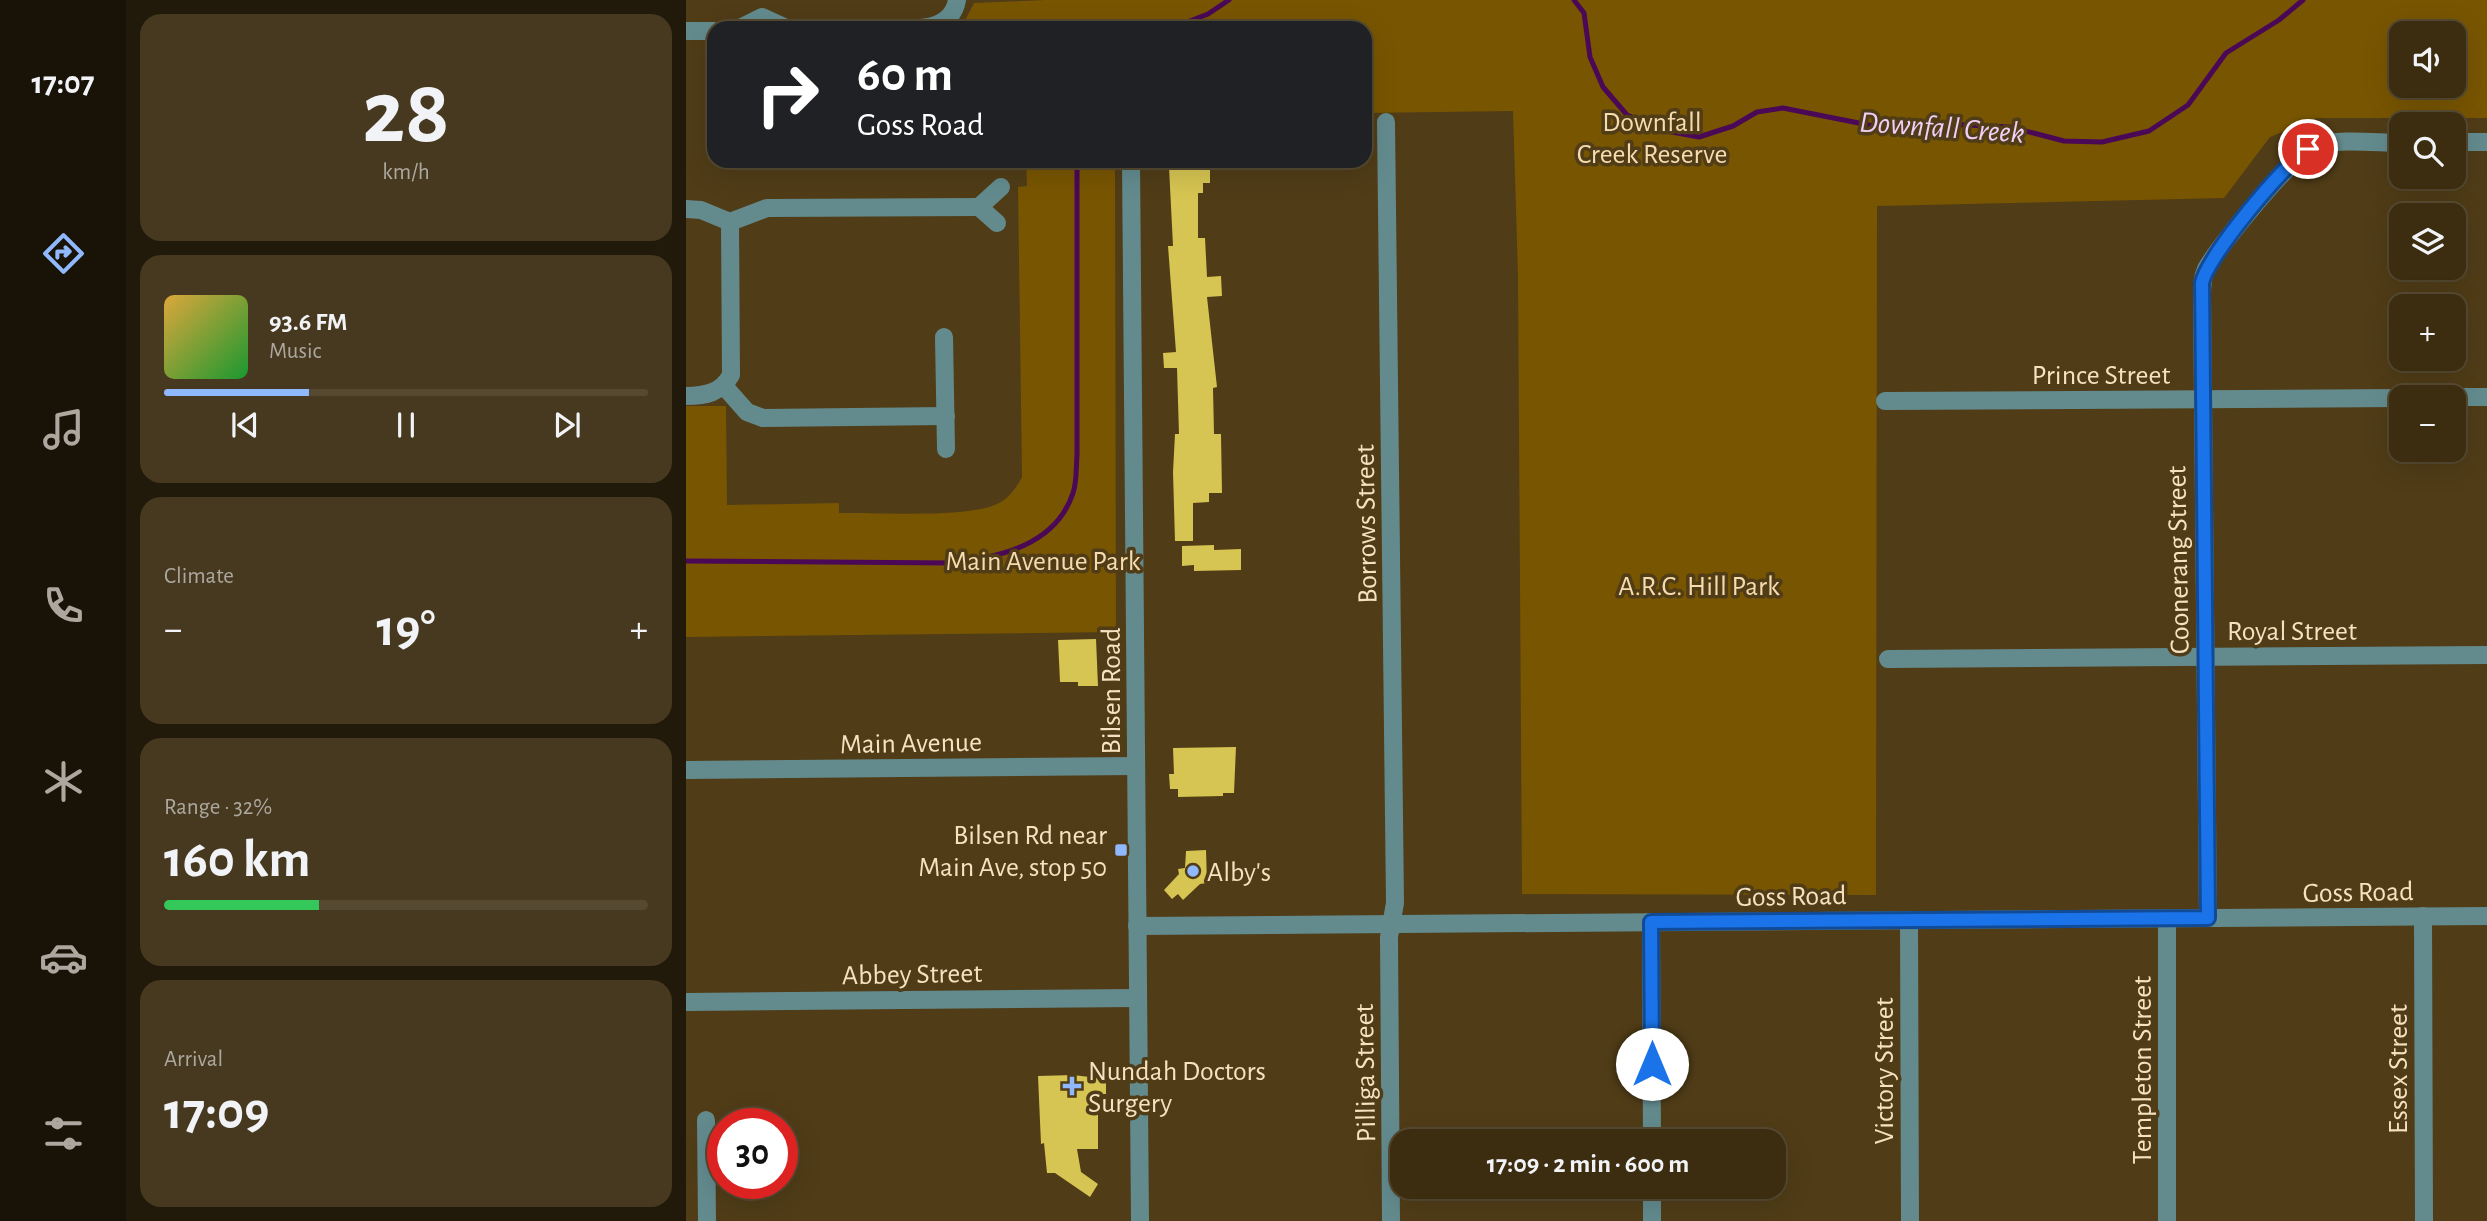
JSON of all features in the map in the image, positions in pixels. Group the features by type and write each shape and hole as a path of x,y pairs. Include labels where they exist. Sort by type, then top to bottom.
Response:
{"street":[{"path":"943,21 950,17 957,0"},
{"path":"748,21 762,8 778,21"},
{"path":"686,31 707,31"},
{"name":"Borrows Street","path":"1386,122 1395,903 1391,924"},
{"path":"2466,142 2487,142"},
{"name":"Coonerang Street","path":"2208,918 2202,399 2204,273 2217,251 2291,163 2308,149 2330,144 2389,143"},
{"name":"Bilsen Road","path":"1131,168 1140,1221"},
{"path":"979,207 1001,187"},
{"path":"686,209 701,209 730,222 767,208 979,207 997,223"},
{"path":"686,396 705,395 723,386 732,368 730,222"},
{"path":"944,337 946,449"},
{"path":"723,386 747,412 764,418 946,416"},
{"path":"2466,397 2487,397"},
{"name":"Prince Street","path":"1885,401 2389,398"},
{"name":"Royal Street","path":"1888,659 2487,655"},
{"name":"Main Avenue","path":"686,771 1136,766"},
{"name":"Essex Street","path":"2423,916 2424,1221"},
{"name":"Goss Road","path":"1137,926 2487,916"},
{"name":"Templeton Street","path":"2167,918 2167,1221"},
{"name":"Victory Street","path":"1909,920 1910,1221"},
{"path":"1651,922 1652,1129"},
{"name":"Pilliga Street","path":"1391,924 1388,937 1391,1221"},
{"name":"Abbey Street","path":"686,1002 1138,998"},
{"path":"706,1120 707,1221"},
{"path":"1652,1199 1653,1221"}],"green space":[{"path":"1046,0 2487,0 2487,118 2466,118 2466,112 2389,112 2389,118 2317,118 2270,137 2224,198 1877,206 1876,895 1522,894 1518,276 1513,111 1372,113 1372,21 965,21 974,3"},
{"name":"Main Avenue Park","path":"1026,168 1115,168 1116,632 686,637 686,406 726,406 727,505 839,503 839,513 959,512 997,504 1016,486 1022,477 1018,187 1027,186"}],"building":[{"path":"1169,168 1210,168 1210,183 1203,183 1203,193 1198,193 1198,238 1205,238 1207,277 1221,276 1222,296 1207,297 1217,387 1213,388 1214,434 1221,434 1222,493 1209,493 1209,502 1193,503 1193,541 1175,541 1173,472 1175,434 1179,434 1177,368 1164,368 1163,353 1176,352 1168,246 1173,246"},
{"path":"1214,545 1214,550 1241,549 1241,570 1194,571 1194,565 1182,566 1182,546"},
{"path":"1096,639 1098,686 1060,682 1058,640"},
{"path":"1236,747 1234,793 1223,793 1223,796 1178,797 1178,789 1170,789 1169,774 1174,774 1173,748"},
{"name":"Alby's","path":"1206,850 1207,883 1200,884 1183,900 1178,894 1172,899 1164,890 1179,874 1178,869 1185,868 1186,851"},
{"path":"1073,1075 1106,1079 1106,1094 1098,1094 1098,1149 1077,1149 1081,1172 1098,1184 1090,1197 1055,1173 1047,1173 1044,1143 1041,1144 1038,1076"}],"waterway":[{"path":"1190,21 1208,14 1229,0"},
{"name":"Downfall Creek","path":"1574,0 1584,13 1590,57 1603,87 1627,115 1661,130 1699,137 1733,126 1757,112 1783,108 1889,129 1943,124 2010,127 2064,141 2102,142 2149,131 2188,105 2226,53 2279,20 2303,0"},
{"path":"686,561 953,563 1007,552 1040,536 1054,525 1065,511 1073,493 1076,474 1077,168"}],"place":[{"name":"Bilsen Rd near Main Ave, stop 50","path":"1121,850"},
{"name":"Alby's","path":"1193,871"},
{"name":"Nundah Doctors Surgery","path":"1072,1086"}],"route":[{"path":"1652,1064 1651,922 2208,918 2202,283 2204,273 2217,251 2291,163 2308,149"}],"park label":[{"name":"Downfall Creek Reserve","path":"1652,137"},
{"name":"A.R.C. Hill Park","path":"1699,585"}]}
